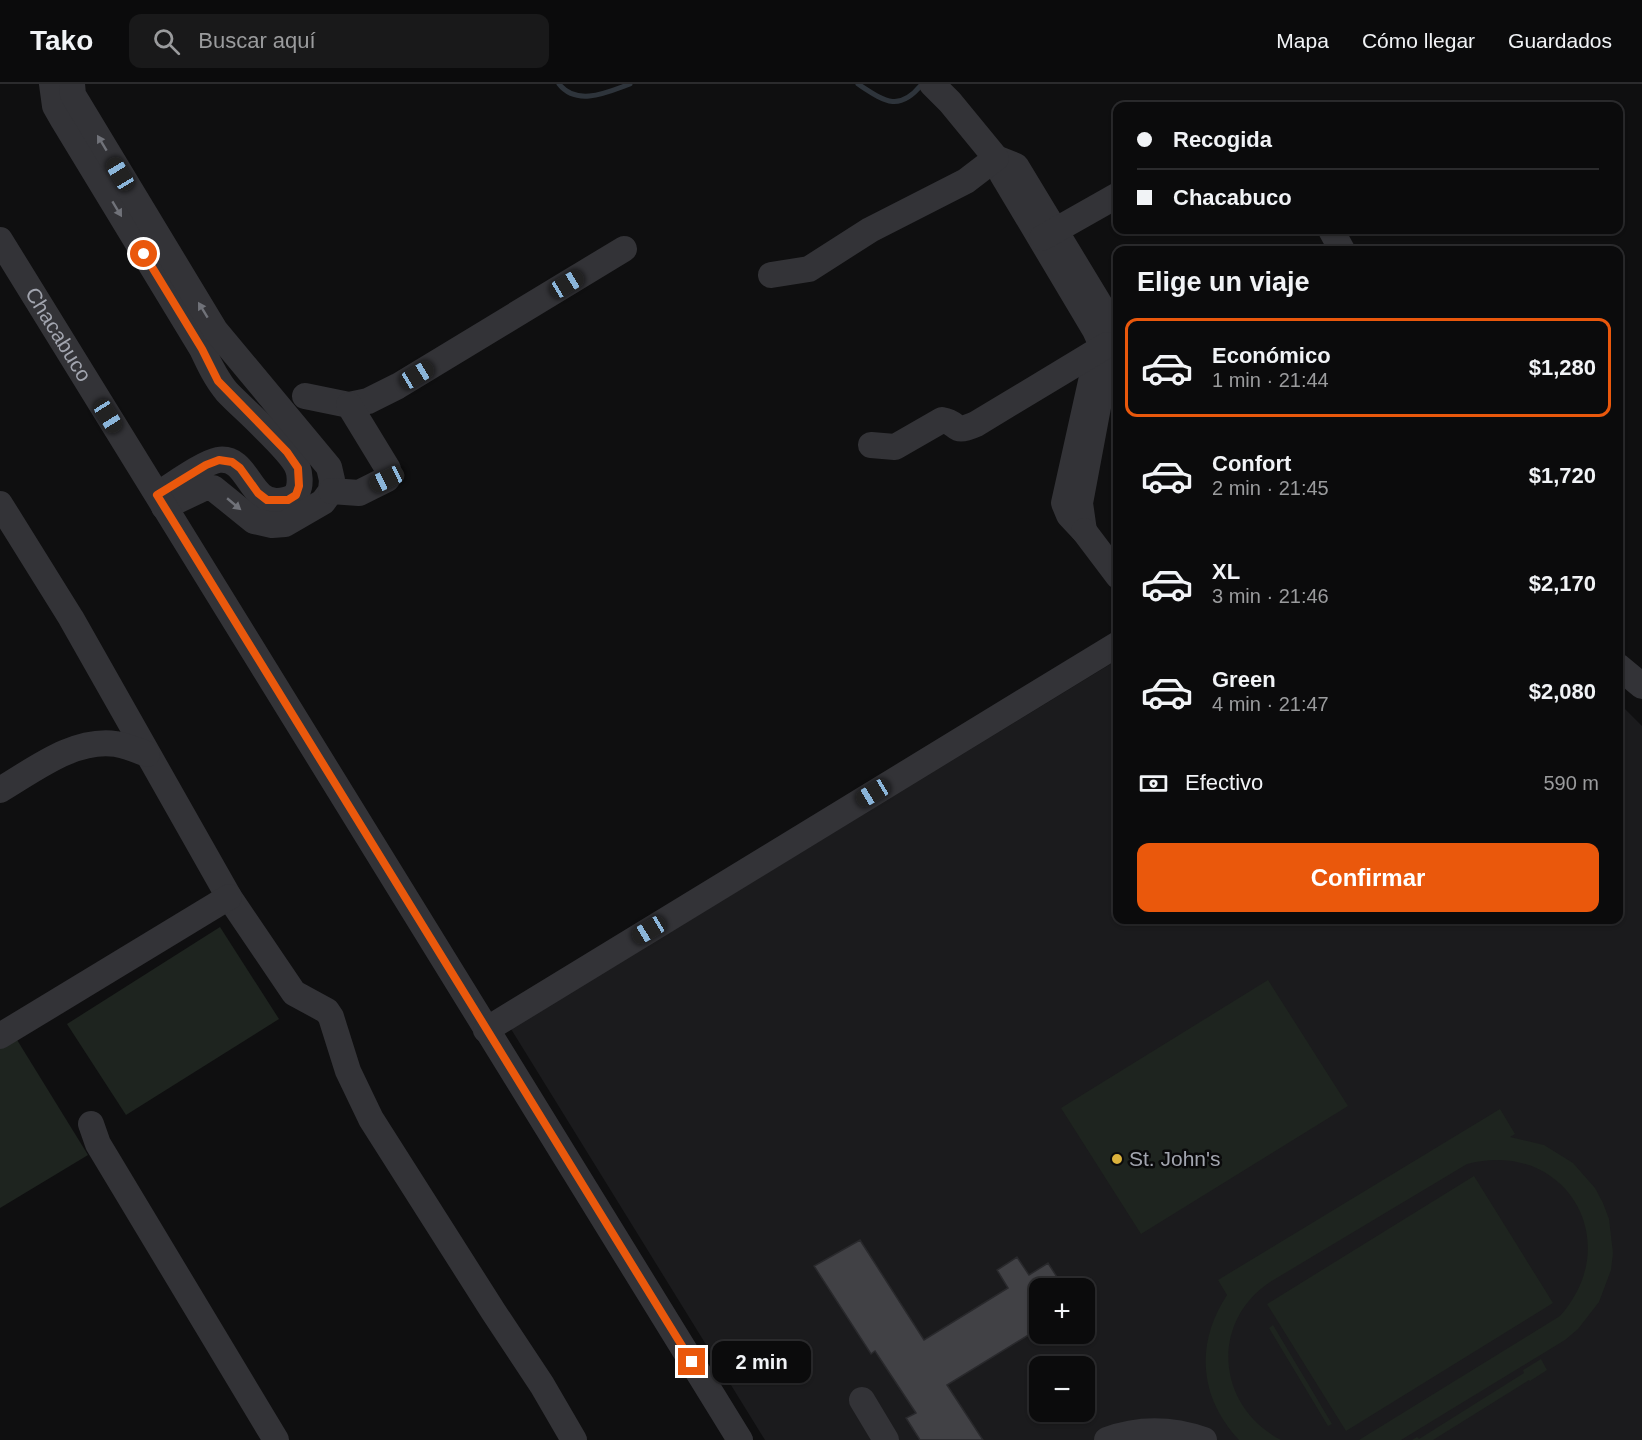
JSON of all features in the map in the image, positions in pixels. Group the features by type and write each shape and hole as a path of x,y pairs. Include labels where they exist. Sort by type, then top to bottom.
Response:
{"street":[{"path":"52,84 55,106 202,349 231,368 305,396 349,405 368,401 398,386 624,249"},
{"path":"72,84 73,95 215,330 231,368 284,433 329,467 332,480 331,490 323,502 285,524 272,525 254,521 213,488 204,488 160,501"},
{"path":"932,84 950,102 996,158 1016,166 1104,346"},
{"path":"771,274 809,269 870,230 966,181 996,158"},
{"path":"1048,235 1113,198"},
{"name":"Chacabuco","path":"0,240 740,1440"},
{"path":"871,445 895,447 942,420 963,430 1104,346"},
{"path":"1104,346 1065,503 1069,515 1113,569"},
{"path":"160,501 206,465 219,460 232,462 240,468 258,493 267,500 288,500 296,495 299,486 298,468 287,452 284,433 231,368"},
{"path":"284,433 305,396"},
{"path":"331,490 359,493 387,479 388,469 349,405"},
{"path":"0,504 71,618 229,897 294,993 327,1011 331,1017 348,1071 371,1119 542,1385 574,1440"},
{"path":"486,1030 1113,647"},
{"path":"1623,670 1642,686"},
{"path":"0,790 63,753 82,747 115,744 147,754"},
{"path":"0,1036 229,897"},
{"path":"91,1124 98,1144 276,1440"},
{"path":"862,1400 886,1440"},
{"path":"1107,1440 1141,1431 1171,1432 1204,1440"}],"shaded area":[{"name":"St. John's","path":"1113,662 1113,924 1623,924 1623,707 1642,726 1642,1440 765,1440 511,1029"},
{"path":"220,927 279,1019 126,1115 67,1024"},
{"path":"1268,980 1348,1106 1141,1234 1061,1108"},
{"path":"14,1035 88,1155 0,1208 0,1044"},
{"path":"1500,1109 1515,1134 1510,1137 1544,1145 1573,1163 1595,1188 1609,1219 1613,1253 1611,1270 1599,1302 1578,1329 1565,1340 1401,1440 1359,1440 1560,1316 1579,1287 1587,1257 1586,1228 1575,1202 1557,1181 1532,1166 1502,1160 1467,1164 1270,1282 1250,1299 1237,1319 1230,1341 1229,1364 1233,1386 1244,1407 1260,1425 1281,1440 1239,1440 1216,1406 1209,1388 1206,1370 1206,1351 1210,1332 1227,1295 1218,1280"},
{"path":"1474,1176 1553,1303 1346,1431 1267,1304"},
{"path":"1273,1325 1332,1424 1328,1426 1269,1328"},
{"path":"1541,1359 1547,1370 1530,1381 1433,1440 1412,1440 1417,1437 1419,1439 1524,1373 1523,1370"}],"building":[{"path":"860,1240 924,1340 1008,1288 997,1270 1017,1257 1029,1275 1048,1263 1058,1278 1029,1278 1029,1335 947,1385 983,1440 920,1440 906,1418 916,1413 875,1351 871,1354 814,1266"}],"waterway":[{"path":"559,84 566,91 584,96 603,94 630,84"},
{"path":"858,84 891,101 906,99 922,84"}],"place":[{"name":"St. John's","path":"1117,1159"}],"route":[{"path":"144,254 202,349 218,381 287,452 298,468 299,486 296,495 288,500 267,500 258,493 240,468 232,462 219,460 206,465 157,495 692,1362"}]}
